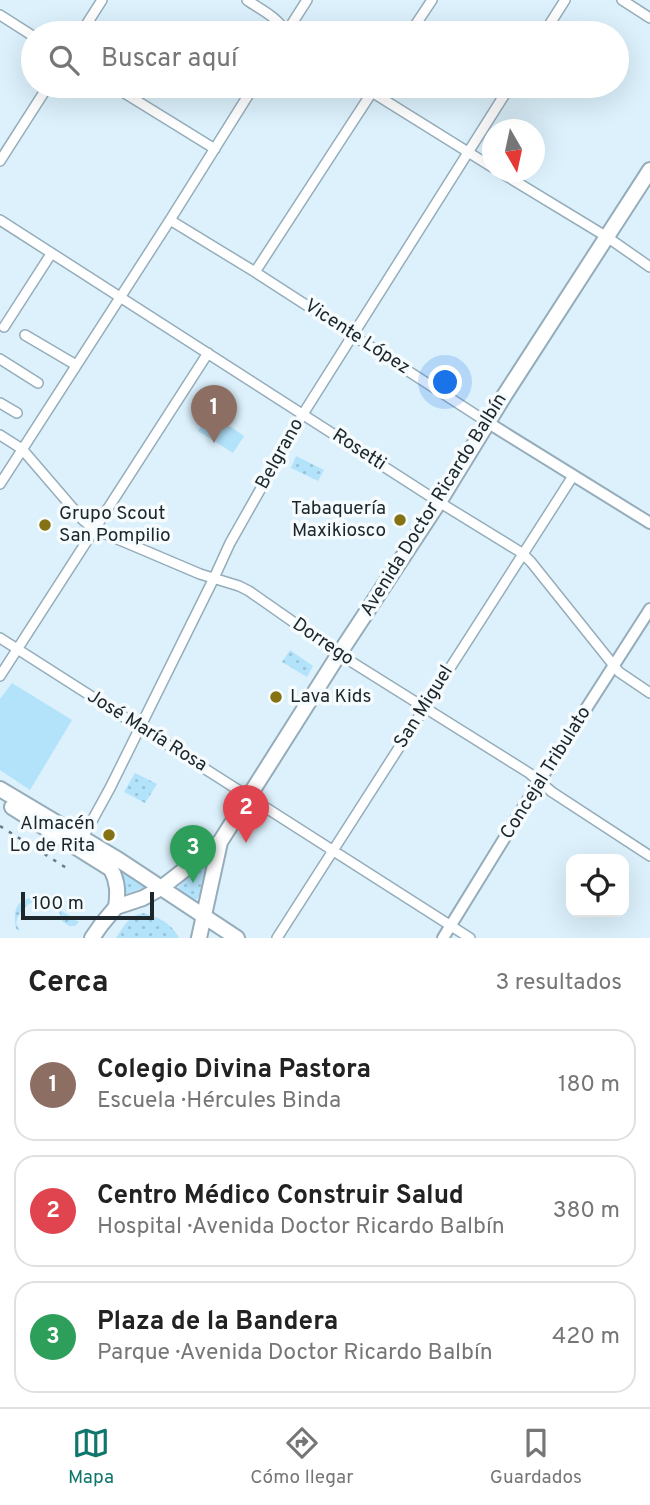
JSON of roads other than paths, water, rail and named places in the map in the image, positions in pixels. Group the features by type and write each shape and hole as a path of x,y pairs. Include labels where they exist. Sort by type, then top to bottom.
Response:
{"main road":[{"name":"Avenida Doctor Ricardo Balbín","path":"117,907 161,888 220,842 650,170"},
{"path":"0,789 237,938"},
{"path":"0,800 111,869 118,891 117,907 92,938"},
{"name":"Avenida Doctor Ricardo Balbín","path":"199,938 220,842"}],"street":[{"path":"89,21 102,0"},
{"path":"247,0 278,21"},
{"path":"294,21 307,0"},
{"path":"418,21 432,0"},
{"path":"552,21 565,0"},
{"path":"622,0 650,18"},
{"path":"0,15 21,28"},
{"path":"0,161 40,98"},
{"path":"132,98 215,149"},
{"path":"0,484 247,98"},
{"path":"255,272 368,98"},
{"path":"387,98 482,161"},
{"name":"Belgrano","path":"82,839 110,788 230,543 352,334 502,98"},
{"path":"516,182 607,237 650,267"},
{"name":"Rosetti","path":"0,220 522,553 614,666 650,693"},
{"name":"Vicente López","path":"170,220 650,523"},
{"path":"4,327 51,254"},
{"path":"25,335 75,366"},
{"path":"0,676 208,353"},
{"path":"0,359 38,383"},
{"path":"0,402 17,413"},
{"name":"Dorrego","path":"0,435 22,449 83,520 94,528 200,574 249,591 339,654 648,851"},
{"name":"San Miguel","path":"277,938 573,476"},
{"name":"Concejal Tribulato","path":"443,938 650,609"},
{"name":"José María Rosa","path":"0,638 470,938"}],"railway":[{"path":"0,826 68,869"}],"place":[{"name":"Colegio Divina Pastora","path":"214,443"},
{"name":"Tabaquería Maxikiosco","path":"400,520"},
{"name":"Grupo Scout San Pompilio","path":"45,525"},
{"name":"Lava Kids","path":"276,697"},
{"name":"Almacén Lo de Rita","path":"109,835"},
{"name":"Centro Médico Construir Salud","path":"246,843"},
{"name":"Plaza de la Bandera","path":"193,883"}]}
